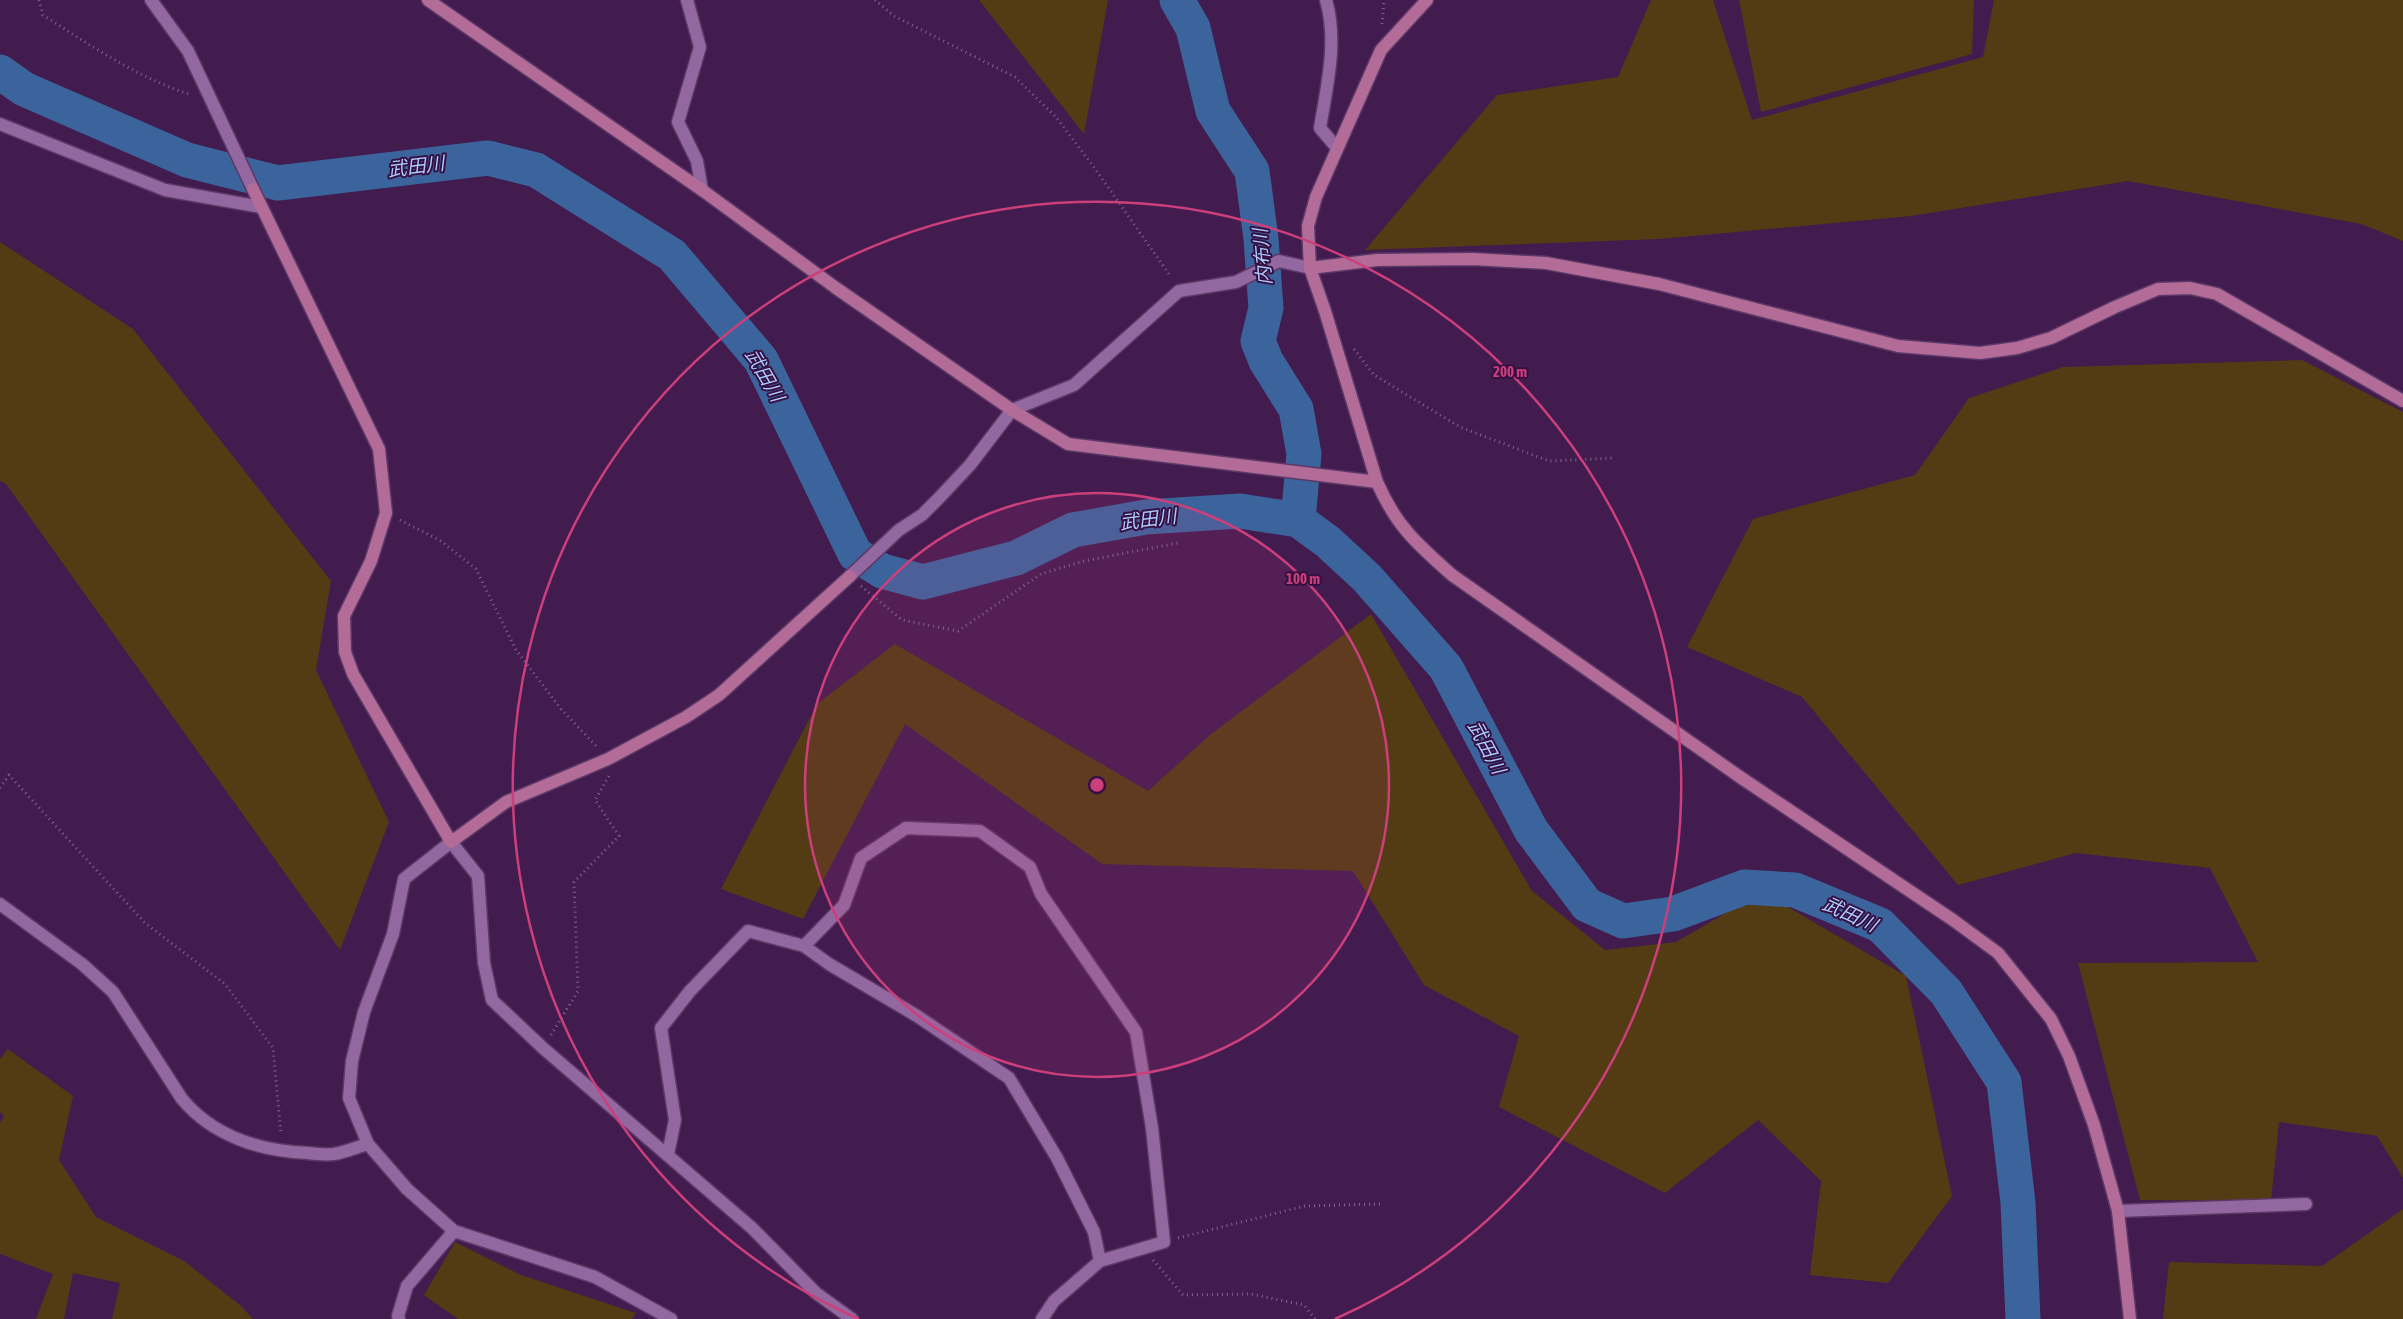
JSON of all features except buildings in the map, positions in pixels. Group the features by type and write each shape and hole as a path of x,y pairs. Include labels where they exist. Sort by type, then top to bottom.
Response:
{"street":[{"path":"151,0 188,51 261,207 379,449 386,513 371,561 344,616 345,652 352,674 451,842 478,876 484,963 492,1000 543,1048 752,1228 816,1293 852,1319"},
{"path":"428,0 702,190 836,288 1012,410 1068,444 1376,482"},
{"path":"687,0 700,47 678,122 697,161 702,190"},
{"path":"1326,0 1332,20 1330,66 1320,128 1337,148"},
{"path":"1427,0 1381,50 1316,197 1308,226 1310,268 1325,311 1376,482 1387,507 1399,525 1452,575 1740,777 1953,920 1998,953 2052,1019 2066,1048 2094,1125 2118,1211 2130,1319"},
{"path":"0,124 165,190 261,207"},
{"path":"671,1319 595,1277 454,1231 407,1189 368,1144 349,1098 352,1061 364,1012 393,934 404,879 506,802 608,759 686,717 719,695 899,530 922,515 970,465 1012,410 1074,385 1179,291 1236,282 1280,261 1310,268 1377,260 1473,259 1546,263 1659,284 1898,346 1980,353 2017,348 2051,338 2115,307 2158,289 2190,288 2217,294 2403,401"},
{"path":"804,946 844,905 861,858 906,828 980,831 1030,867 1041,894 1136,1032 1152,1128 1164,1242 1100,1261 1054,1300 1042,1319"},
{"path":"0,904 82,964 113,992 166,1076 194,1113 216,1130 244,1142 282,1152 333,1154 368,1144"},
{"path":"668,1154 675,1120 660,1028 690,991 748,931 804,946 829,964 917,1016 1009,1078 1057,1158 1094,1232 1100,1261"},
{"path":"2118,1211 2306,1204"},
{"path":"399,1319 398,1316 407,1286 454,1231"}],"path":[{"path":"40,0 43,15 110,58 163,86 212,103"},
{"path":"875,0 894,16 1015,77 1056,117 1096,170 1179,291"},
{"path":"1352,347 1374,375 1460,427 1549,461 1614,458"},
{"path":"386,513 441,541 476,569 516,650 562,709 615,766 595,800 619,836 574,882 578,991 543,1048"},
{"path":"850,576 902,620 958,631 1041,574 1084,561 1178,543"},
{"path":"0,788 10,776 145,924 225,984 274,1048 282,1152"},
{"path":"1164,1242 1305,1206 1381,1204"},
{"path":"1143,1248 1183,1295 1251,1294 1304,1306 1315,1319"}],"shaded area":[{"path":"979,0 1108,0 1084,134"},
{"path":"1651,0 1713,0 1752,120 1983,57 1994,0 2403,0 2403,241 2361,224 2128,181 1911,216 1660,239 1365,250 1497,95 1618,77"},
{"path":"1739,0 1974,0 1972,54 1761,112"},
{"path":"0,242 133,329 331,581 316,670 389,822 340,950 6,484 0,481"},
{"path":"2302,360 2403,412 2403,1178 2377,1136 2279,1122 2271,1201 2140,1200 2078,963 2258,962 2210,868 2076,853 1958,885 1802,697 1687,647 1753,519 1915,475 1969,398 2063,367"},
{"path":"1371,614 1532,891 1605,950 1676,942 1762,892 1906,976 1952,1196 1888,1283 1810,1275 1821,1181 1758,1120 1665,1193 1499,1107 1519,1036 1424,985 1353,871 1102,864 905,724 803,919 721,889 817,704 895,644 1148,791 1211,734"},
{"path":"8,1049 73,1096 59,1160 96,1217 184,1261 240,1305 253,1319 112,1319 120,1283 73,1273 64,1319 36,1319 53,1274 0,1254 0,1122 4,1117 0,1112 0,1059"},
{"path":"2403,1209 2403,1319 2163,1319 2169,1262 2322,1266"},
{"path":"455,1242 521,1275 636,1313 632,1319 458,1319 424,1295"}],"waterway":[{"name":"内布川","path":"1177,0 1193,28 1213,111 1252,171 1261,239 1266,308 1258,341 1266,361 1296,409 1304,454 1298,520"},
{"name":"武田川","path":"0,72 24,89 187,160 278,183 488,158 536,170 672,255 761,360 855,554 882,571 923,582 1016,558 1073,530 1146,517 1240,511 1298,520 1328,542 1367,578 1446,668 1531,830 1587,905 1623,921 1673,914 1745,887 1795,890 1880,925 1946,992 2004,1082 2018,1203 2023,1319"}]}
